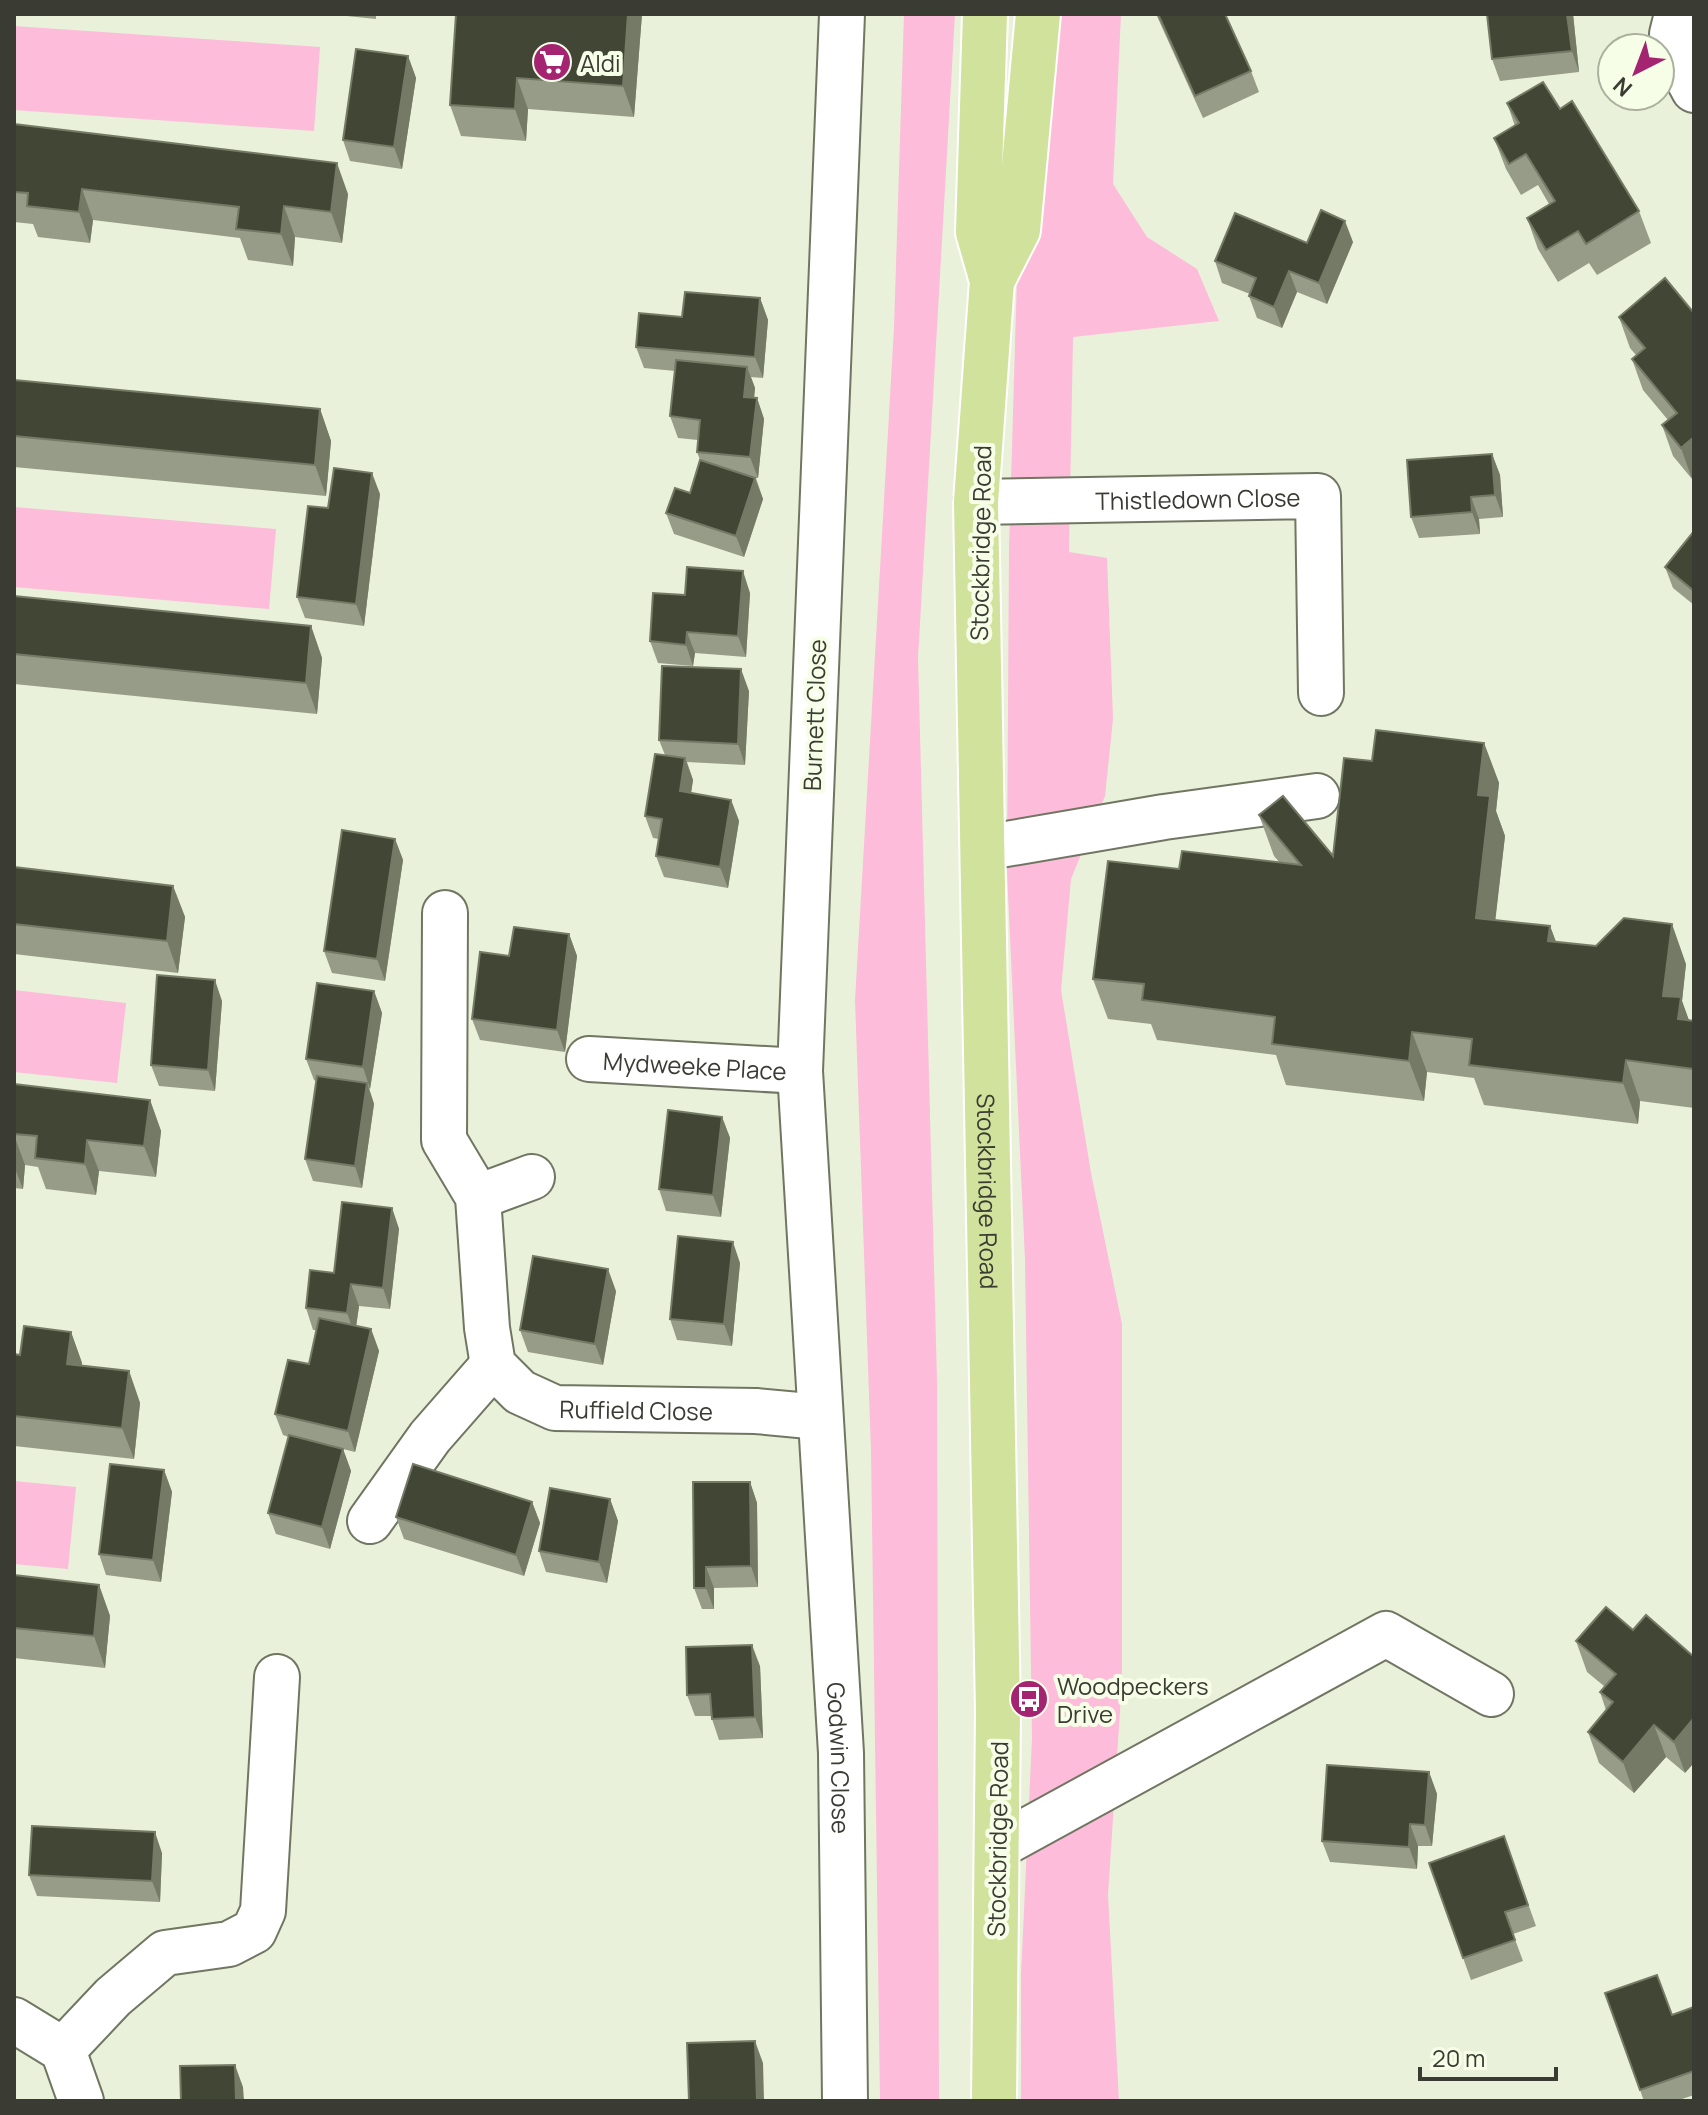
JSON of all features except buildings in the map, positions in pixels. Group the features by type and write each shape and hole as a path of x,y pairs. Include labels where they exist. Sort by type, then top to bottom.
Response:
{"main road":[{"name":"Stockbridge Road","path":"985,14 978,232 992,281 976,502 998,1712 994,2101"},
{"name":"Stockbridge Road","path":"992,281 1018,230 1038,14"}],"street":[{"name":"Burnett Close","path":"820,1417 800,1071 842,14"},
{"path":"1677,14 1672,34 1694,90"},
{"name":"Thistledown Close","path":"976,502 1318,496 1321,693"},
{"path":"983,848 1164,817 1317,796"},
{"path":"370,1521 430,1437 493,1365 487,1328 478,1197 444,1140 445,913"},
{"name":"Mydweeke Place","path":"589,1059 800,1071"},
{"path":"478,1197 532,1177"},
{"name":"Ruffield Close","path":"493,1365 520,1392 555,1408 756,1411 820,1417"},
{"name":"Godwin Close","path":"820,1417 841,1753 845,2101"},
{"path":"997,1847 1386,1634 1491,1694"},
{"path":"63,2050 113,1997 165,1953 229,1944 254,1931 263,1911 277,1677"},
{"path":"14,2020 63,2050 81,2101"}],"shaded area":[{"path":"904,14 955,14 918,658 937,1381 939,2101 880,2101 871,1450 855,1000 894,328"},
{"path":"1056,14 1121,14 1113,184 1147,237 1197,269 1219,321 1073,337 1069,552 1107,558 1113,719 1105,796 1071,879 1061,990 1091,1173 1122,1324 1122,1680 1108,1895 1119,2101 1021,2101 1021,1975 1032,1738 1025,1260 1007,872 1009,549 1017,277"},
{"path":"14,26 320,47 314,131 14,110"},
{"path":"14,507 276,529 269,609 14,587"},
{"path":"14,990 126,1003 117,1083 14,1072"},
{"path":"14,1481 76,1487 68,1569 14,1564"}],"place":[{"name":"Aldi","path":"552,62"},
{"name":"Woodpeckers Drive","path":"1029,1699"}]}
